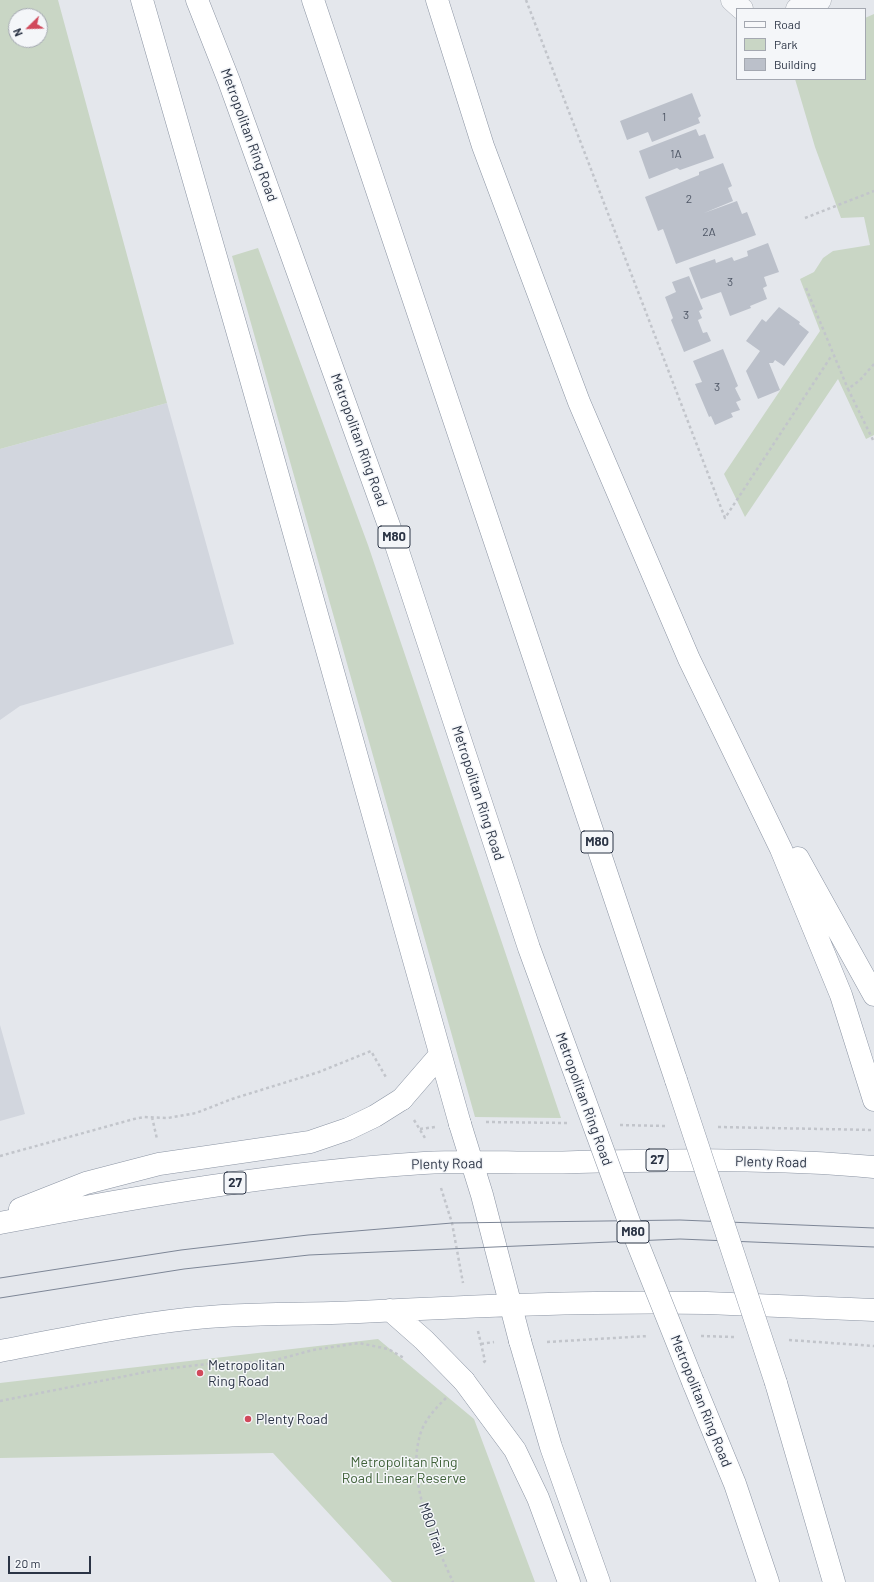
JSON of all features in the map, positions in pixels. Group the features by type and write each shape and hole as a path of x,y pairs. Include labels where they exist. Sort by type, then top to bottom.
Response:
{"highway":[{"path":"142,0 246,358 440,1055 489,1221 509,1304 551,1447 599,1582"},
{"name":"Metropolitan Ring Road","path":"197,0 229,81 391,531 529,948 631,1227 735,1484 768,1582"},
{"name":"M80","path":"313,0 776,1382 834,1582"},
{"path":"437,0 483,146 579,402 689,659 782,849 841,996 874,1100"},
{"path":"689,659 874,994"},
{"path":"0,1217 86,1183 159,1164 310,1142 348,1129 375,1116 401,1100 440,1055"},
{"name":"Plenty Road","path":"0,1223 190,1190 302,1174 421,1163 672,1160 842,1164 874,1167"},
{"path":"0,1351 102,1331 189,1319 244,1315 509,1304 706,1303 874,1310"},
{"path":"390,1310 424,1340 464,1382 515,1450 538,1498 569,1582"}],"street":[{"path":"732,0 741,8"},
{"path":"800,8 820,0"}],"path":[{"path":"526,0 725,518 832,355"},
{"path":"805,218 874,190"},
{"path":"806,288 832,355 874,442"},
{"path":"848,389 860,380 874,364"},
{"path":"0,1156 134,1119 144,1117 168,1118 196,1113 245,1094 319,1072 371,1051 426,1141"},
{"path":"420,1129 493,1122 573,1124"},
{"path":"613,1124 668,1126"},
{"path":"716,1127 874,1130"},
{"path":"447,1207 464,1283"},
{"name":"M80 Trail","path":"453,1582 422,1506 418,1477 417,1454 421,1432 429,1416 485,1361 478,1331"},
{"path":"0,1401 156,1370 207,1364 272,1361 313,1350 359,1343 388,1349 405,1359"},
{"path":"440,1393 446,1399"}],"shaded area":[{"path":"167,403 234,644 20,706 0,720 0,449"},
{"path":"0,1025 25,1114 0,1121"}],"green space":[{"path":"0,0 58,0 167,403 0,449"},
{"path":"874,14 874,435 866,439 838,379 745,517 724,474 820,331 800,279 814,272 823,258 833,251 870,245 864,217 841,218 815,147 795,80 866,80 866,18"},
{"path":"258,248 368,545 561,1118 475,1117 232,256"},
{"name":"Metropolitan Ring Road Linear Reserve","path":"378,1339 474,1419 535,1582 392,1582 273,1453 0,1458 0,1383"}],"building":[{"path":"692,93 701,116 698,118 700,123 652,142 648,132 627,140 620,121"},
{"path":"696,129 699,136 705,134 714,158 680,170 677,168 649,179 639,151"},
{"path":"723,163 732,186 728,188 733,201 704,213 737,201 742,214 747,212 756,235 676,264 663,229 658,231 645,197 699,175 699,172"},
{"path":"768,243 779,272 764,277 767,286 763,288 767,299 750,306 751,308 730,316 721,292 701,299 689,268 715,259 716,263 732,257 734,261 748,256 747,251"},
{"path":"689,276 703,309 699,311 702,318 698,320 703,333 707,332 711,341 684,352 671,320 673,318 665,297 676,292 672,282"},
{"path":"779,307 800,322 799,324 809,332 784,366 775,360 773,363 769,363 780,390 758,399 746,371 760,351 746,341 762,319 766,322"},
{"path":"723,349 738,386 735,388 741,400 736,402 740,410 731,413 733,417 715,425 711,416 709,417 695,384 702,382 693,361"}],"tram line":[{"path":"0,1278 181,1250 308,1235 452,1223 680,1220 874,1228"},
{"path":"0,1298 184,1269 309,1255 680,1239 874,1247"}],"place":[{"name":"Metropolitan Ring Road","path":"200,1373"},
{"name":"Plenty Road","path":"248,1419"}]}
